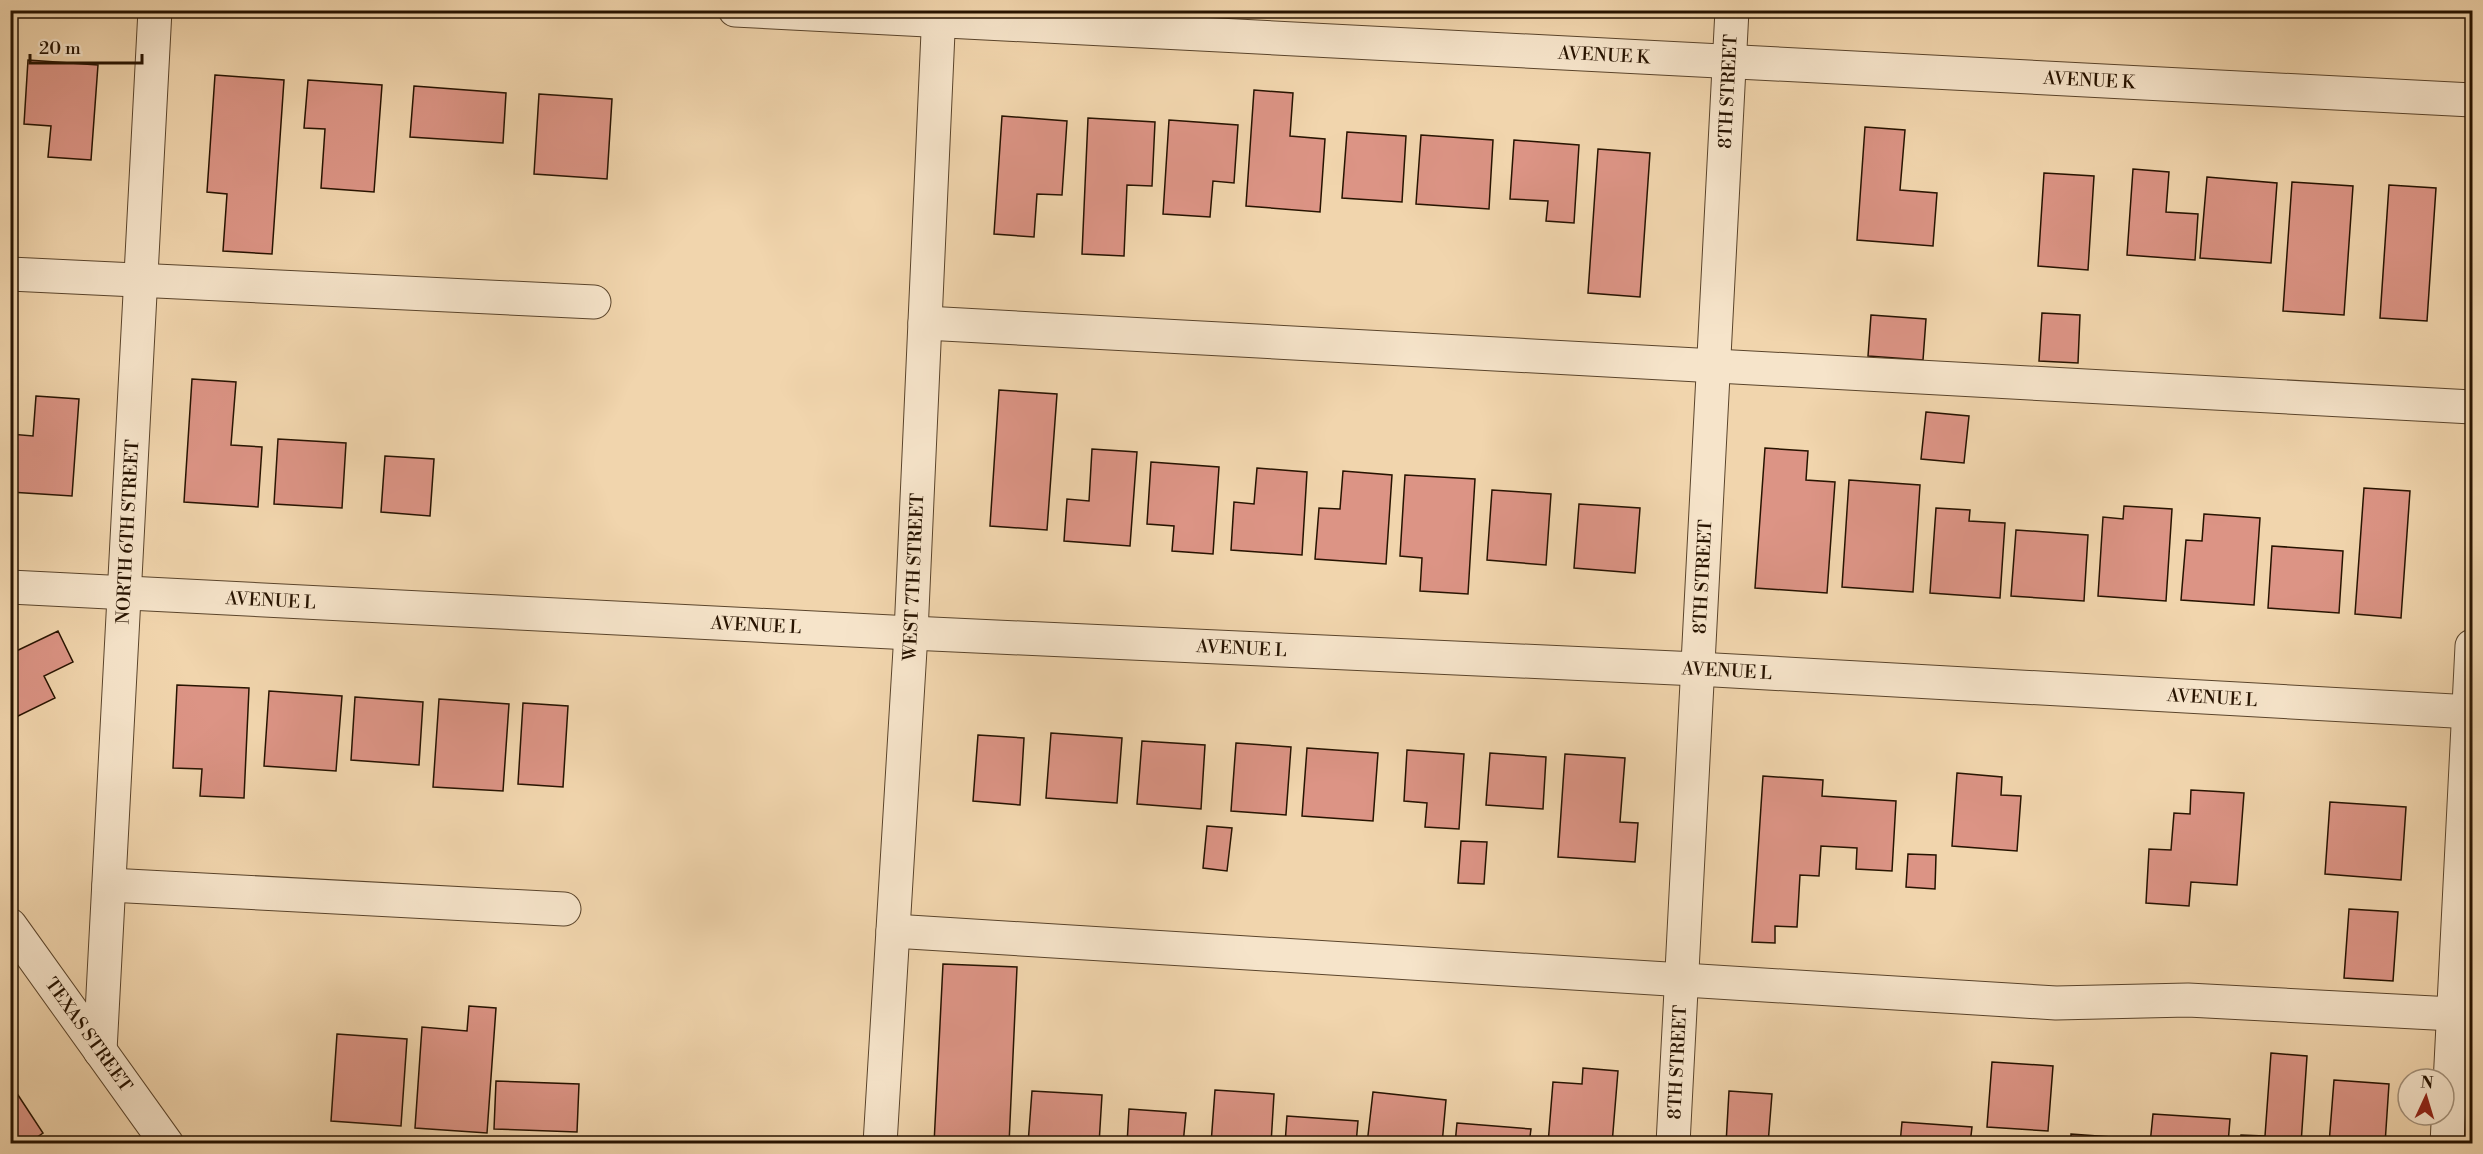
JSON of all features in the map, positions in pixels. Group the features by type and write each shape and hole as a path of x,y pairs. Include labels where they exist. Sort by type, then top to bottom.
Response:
{"street":[{"name":"NORTH 6TH STREET","path":"100,1051 155,10"},
{"name":"AVENUE K","path":"735,10 939,16 1729,62 2472,100"},
{"name":"8TH STREET","path":"1672,1143 1732,10"},
{"name":"WEST 7TH STREET","path":"880,1143 911,633 939,16"},
{"path":"10,274 594,302"},
{"path":"925,323 2472,407"},
{"name":"AVENUE L","path":"10,587 911,633 1697,669 2471,712"},
{"path":"2447,1143 2463,1015 2472,646"},
{"path":"109,885 564,909"},
{"name":"TEXAS STREET","path":"10,925 167,1143"},
{"path":"893,931 2056,1003 2188,1000 2463,1015"}],"building":[{"path":"28,60 98,65 91,160 48,157 51,126 24,124"},
{"path":"215,75 284,80 272,254 223,251 227,194 207,192"},
{"path":"308,80 382,85 374,192 321,188 325,129 304,128"},
{"path":"414,86 506,93 503,143 410,137"},
{"path":"1254,90 1293,93 1290,136 1325,139 1320,212 1246,206"},
{"path":"539,94 612,99 607,179 534,174"},
{"path":"1002,116 1067,121 1062,195 1037,194 1034,237 994,234"},
{"path":"1088,118 1155,122 1152,186 1127,185 1124,256 1082,254"},
{"path":"1169,120 1238,125 1234,183 1213,181 1210,217 1163,214"},
{"path":"1865,127 1905,130 1900,190 1937,193 1933,246 1857,240"},
{"path":"1347,132 1406,136 1402,202 1342,198"},
{"path":"1421,135 1493,140 1489,209 1416,204"},
{"path":"1514,140 1579,145 1574,223 1546,221 1548,201 1510,199"},
{"path":"1598,149 1650,153 1640,297 1588,293"},
{"path":"2133,169 2169,172 2166,212 2198,214 2195,260 2127,255"},
{"path":"2044,173 2094,176 2088,270 2038,266"},
{"path":"2207,177 2277,183 2271,263 2200,258"},
{"path":"2292,182 2353,186 2344,315 2283,311"},
{"path":"2389,185 2436,188 2427,321 2380,318"},
{"path":"2042,313 2080,315 2078,363 2039,361"},
{"path":"1871,315 1926,319 1923,360 1868,356"},
{"path":"192,379 236,382 231,445 262,447 258,507 184,502"},
{"path":"999,390 1057,394 1047,530 990,526"},
{"path":"36,396 79,399 72,496 10,492 10,434 33,436"},
{"path":"1926,412 1969,416 1964,463 1921,459"},
{"path":"278,439 346,443 342,508 274,504"},
{"path":"1765,448 1808,451 1806,480 1835,482 1827,593 1755,588"},
{"path":"1092,449 1137,452 1130,546 1064,541 1067,499 1089,501"},
{"path":"385,456 434,459 430,516 381,512"},
{"path":"1151,462 1219,467 1213,554 1172,551 1174,526 1147,524"},
{"path":"1257,468 1307,472 1302,555 1231,550 1234,502 1254,504"},
{"path":"1343,471 1392,475 1386,564 1315,559 1319,508 1340,509"},
{"path":"1405,475 1475,479 1468,594 1420,591 1422,558 1400,556"},
{"path":"1849,480 1920,485 1913,592 1842,587"},
{"path":"2364,488 2410,491 2401,618 2355,614"},
{"path":"1492,490 1551,494 1546,565 1487,560"},
{"path":"1579,504 1640,508 1635,573 1574,568"},
{"path":"2124,506 2172,509 2166,601 2098,596 2103,517 2123,519"},
{"path":"1936,508 1970,510 1969,521 2005,523 2000,598 1930,593"},
{"path":"2204,514 2260,518 2254,605 2181,600 2186,540 2202,541"},
{"path":"2016,530 2088,535 2084,601 2011,596"},
{"path":"2272,546 2343,551 2339,613 2268,608"},
{"path":"58,631 73,662 44,676 55,698 10,720 10,654"},
{"path":"177,685 249,688 244,798 200,796 202,769 173,768"},
{"path":"269,691 342,696 336,771 264,766"},
{"path":"355,697 423,702 419,765 351,760"},
{"path":"439,699 509,704 503,791 433,787"},
{"path":"523,703 568,706 563,787 518,784"},
{"path":"1051,733 1122,738 1117,803 1046,798"},
{"path":"978,735 1024,738 1020,805 973,801"},
{"path":"1142,741 1205,745 1201,809 1137,804"},
{"path":"1236,743 1291,747 1286,815 1231,811"},
{"path":"1307,748 1378,753 1373,821 1302,816"},
{"path":"1407,750 1464,754 1459,829 1425,827 1427,803 1404,801"},
{"path":"1490,753 1546,757 1543,809 1486,805"},
{"path":"1565,754 1625,758 1620,822 1638,823 1635,862 1558,857"},
{"path":"1957,773 2002,777 2001,795 2021,796 2017,851 1952,846"},
{"path":"1763,776 1823,780 1822,796 1896,801 1892,871 1856,869 1857,848 1821,846 1819,876 1800,875 1797,927 1775,926 1775,943 1752,942"},
{"path":"2191,790 2244,793 2237,885 2191,882 2189,906 2146,903 2149,849 2171,850 2174,813 2190,814"},
{"path":"2330,802 2406,807 2401,880 2325,874"},
{"path":"1207,826 1232,828 1227,871 1203,868"},
{"path":"1461,841 1487,842 1484,884 1458,883"},
{"path":"1908,854 1936,855 1935,889 1906,887"},
{"path":"2349,909 2398,912 2393,981 2344,978"},
{"path":"943,964 1017,967 1009,1144 934,1144"},
{"path":"469,1006 496,1008 487,1133 415,1128 422,1027 467,1031"},
{"path":"337,1034 407,1039 401,1126 331,1121"},
{"path":"2271,1053 2307,1056 2301,1144 2240,1144 2241,1135 2265,1136"},
{"path":"1992,1062 2053,1066 2048,1131 1987,1127"},
{"path":"1583,1068 1618,1071 1612,1144 1548,1144 1553,1082 1582,1084"},
{"path":"2334,1080 2389,1084 2385,1144 2329,1144"},
{"path":"496,1081 579,1084 577,1132 494,1129"},
{"path":"1215,1090 1274,1094 1271,1144 1211,1144"},
{"path":"1032,1091 1102,1095 1099,1144 1028,1144"},
{"path":"1729,1091 1772,1094 1768,1144 1726,1144"},
{"path":"1373,1092 1446,1100 1442,1144 1367,1144"},
{"path":"18,1095 43,1133 27,1144 10,1144 10,1100"},
{"path":"1129,1109 1186,1113 1183,1144 1127,1144"},
{"path":"2153,1114 2230,1119 2228,1144 2150,1144"},
{"path":"1287,1116 1358,1121 1356,1144 1285,1144"},
{"path":"1902,1122 1972,1127 1970,1144 1900,1144"},
{"path":"1457,1123 1531,1129 1529,1144 1455,1144"},
{"path":"2071,1134 2138,1139 2137,1144 2071,1144"},
{"path":"1833,1137 1885,1140 1885,1144 1832,1144"}]}
